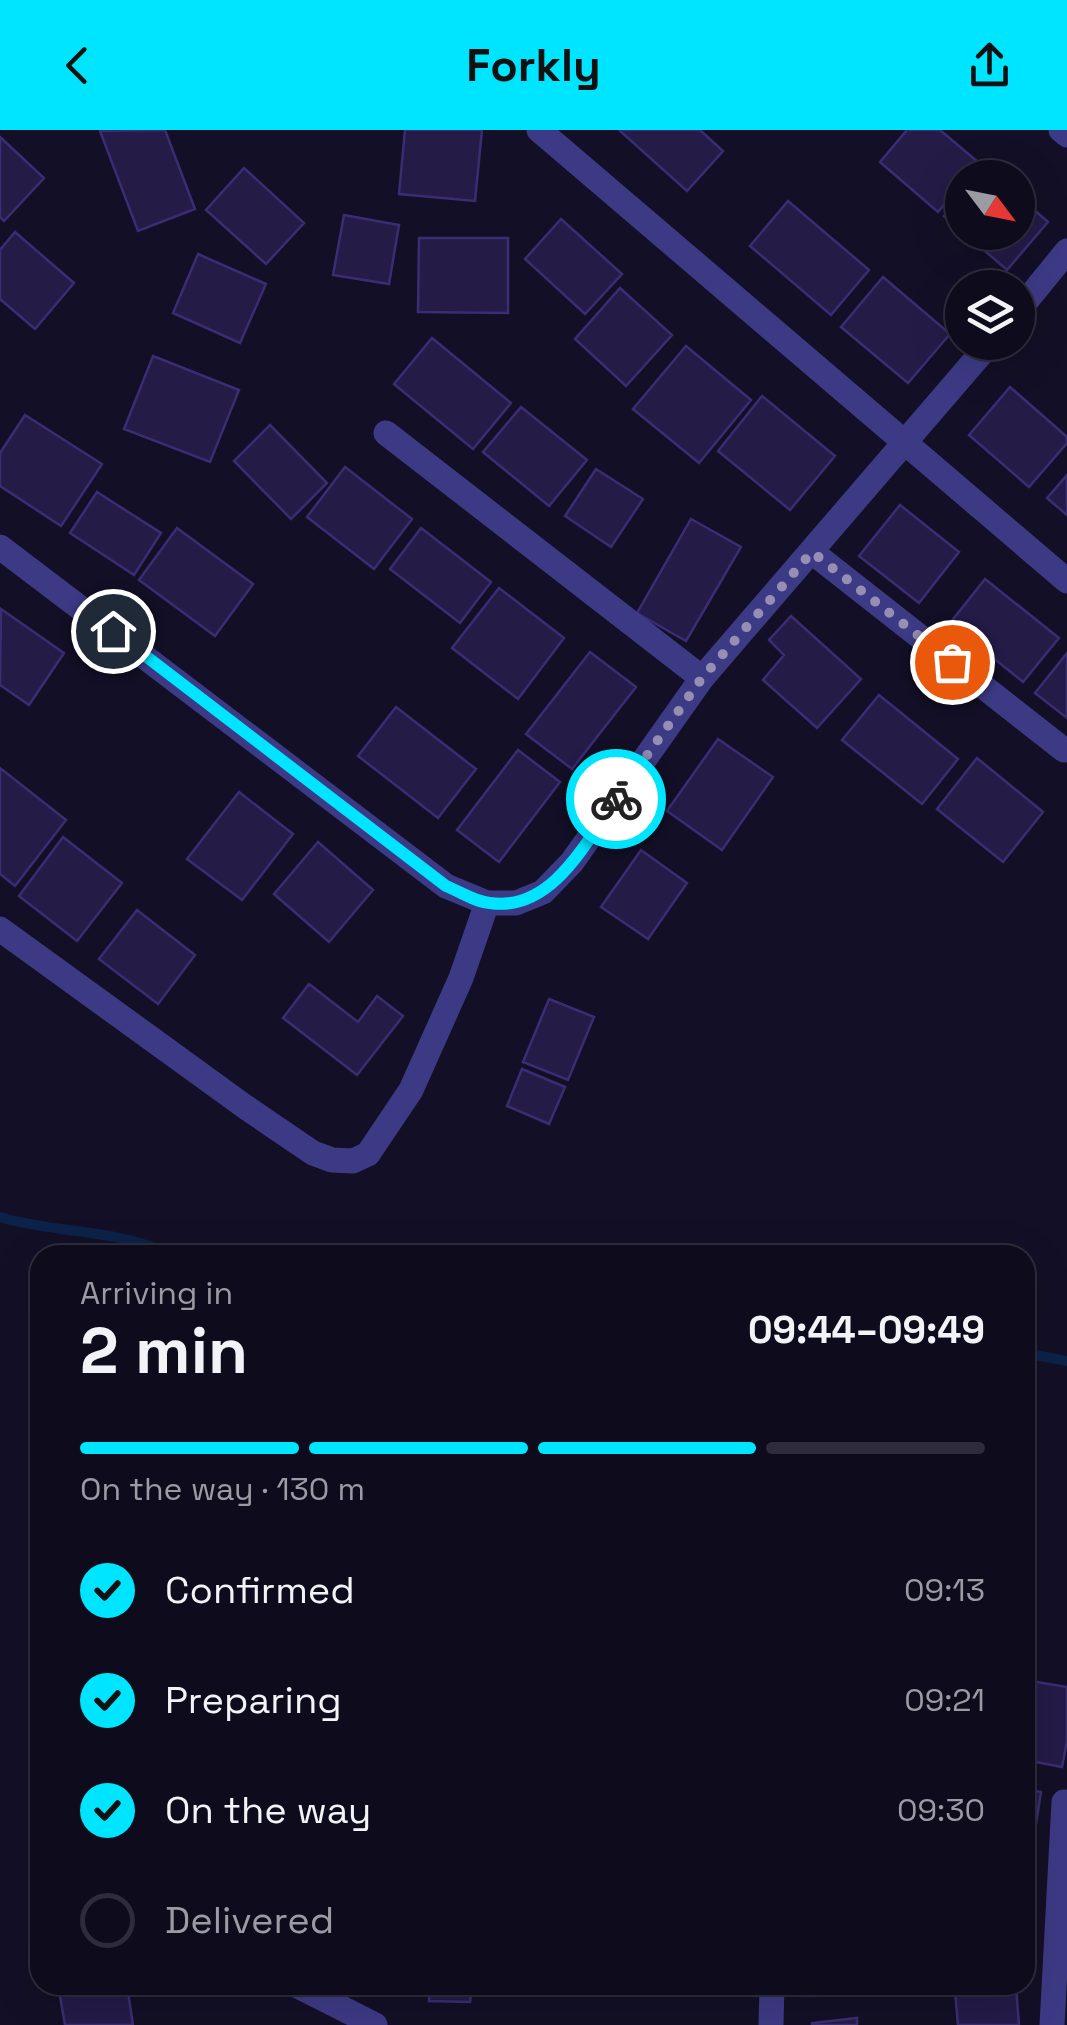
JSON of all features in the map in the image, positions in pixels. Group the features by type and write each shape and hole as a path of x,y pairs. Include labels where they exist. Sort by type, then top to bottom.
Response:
{"street":[{"path":"538,130 1067,581"},
{"path":"1035,290 1067,252"},
{"path":"0,547 446,886 487,904 516,903 543,892 572,862 702,678 975,360"},
{"path":"386,433 702,678"},
{"path":"812,552 1064,750"},
{"path":"0,929 244,1106 314,1152 332,1160 352,1161 368,1154 411,1090 461,978 487,904"},
{"path":"1052,2025 1064,1802"},
{"path":"316,1995 375,2025"},
{"path":"771,2025 772,1995"}],"building":[{"path":"165,130 195,209 138,231 100,131"},
{"path":"405,130 482,130 475,201 399,194"},
{"path":"619,130 700,130 723,151 687,191"},
{"path":"907,130 940,130 975,160 945,160 945,204 938,212 880,162"},
{"path":"0,137 44,178 4,221 0,217"},
{"path":"244,168 304,223 266,264 206,210"},
{"path":"788,201 869,270 831,315 750,246"},
{"path":"1035,211 1048,222 1035,237"},
{"path":"344,215 399,225 389,284 333,275"},
{"path":"561,219 622,274 585,314 525,259"},
{"path":"15,232 74,283 35,329 0,299 0,250"},
{"path":"419,238 508,238 508,313 418,312"},
{"path":"984,250 1024,250 1007,270"},
{"path":"198,254 266,284 240,343 173,313"},
{"path":"883,277 945,330 945,340 908,383 841,327"},
{"path":"620,288 672,335 626,386 575,339"},
{"path":"432,338 511,403 473,449 394,384"},
{"path":"686,346 751,400 699,463 633,409"},
{"path":"153,356 239,390 210,462 124,429"},
{"path":"1010,387 1067,437 1067,443 1029,487 969,435"},
{"path":"762,396 835,456 790,510 718,451"},
{"path":"521,407 587,460 549,506 483,452"},
{"path":"25,415 102,464 61,526 0,486 0,453"},
{"path":"270,425 327,483 291,519 234,461"},
{"path":"345,467 412,519 374,569 307,517"},
{"path":"596,469 643,499 611,547 565,516"},
{"path":"1067,475 1067,515 1047,498"},
{"path":"97,492 161,533 134,575 70,533"},
{"path":"900,505 959,552 919,603 859,556"},
{"path":"691,519 741,547 686,641 637,613"},
{"path":"177,528 253,584 215,636 139,580"},
{"path":"421,528 491,582 460,623 390,569"},
{"path":"985,579 1059,638 1023,682 950,623"},
{"path":"499,588 564,638 518,699 452,648"},
{"path":"1,609 64,653 29,705 0,685"},
{"path":"791,616 861,679 817,728 763,680 784,655 769,640"},
{"path":"590,652 636,687 572,769 526,734"},
{"path":"1067,653 1067,718 1035,693"},
{"path":"879,695 958,759 922,804 842,740"},
{"path":"396,707 476,769 438,818 358,756"},
{"path":"718,739 773,777 722,850 667,811"},
{"path":"518,750 560,782 499,862 457,830"},
{"path":"977,758 1043,812 1003,862 937,809"},
{"path":"0,768 66,820 15,886 0,874"},
{"path":"239,792 293,834 242,900 187,859"},
{"path":"63,837 122,883 77,941 19,896"},
{"path":"318,842 373,890 329,942 274,894"},
{"path":"641,850 687,883 648,939 601,907"},
{"path":"137,910 195,955 158,1004 99,959"},
{"path":"309,984 358,1022 377,996 403,1016 357,1075 283,1018"},
{"path":"549,999 594,1017 568,1080 523,1062"},
{"path":"522,1069 565,1087 549,1124 507,1106"},
{"path":"1035,1682 1067,1687 1067,1741 1062,1767 1035,1762"},
{"path":"1035,1791 1041,1792 1035,1830"},
{"path":"60,1995 128,1995 133,2025 65,2025"},
{"path":"429,1995 471,1995 470,2002 429,2001"},
{"path":"955,1995 1017,1995 1019,2025 958,2025"},
{"path":"857,2018 857,2025 812,2025 812,2023"}],"waterway":[{"path":"0,1217 146,1245"},
{"path":"1035,1355 1067,1361"}],"way so far":[{"path":"616,799 702,678 812,552 952,662"}],"route":[{"path":"113,631 446,886 487,904 516,903 543,892 572,862 616,799"}]}
